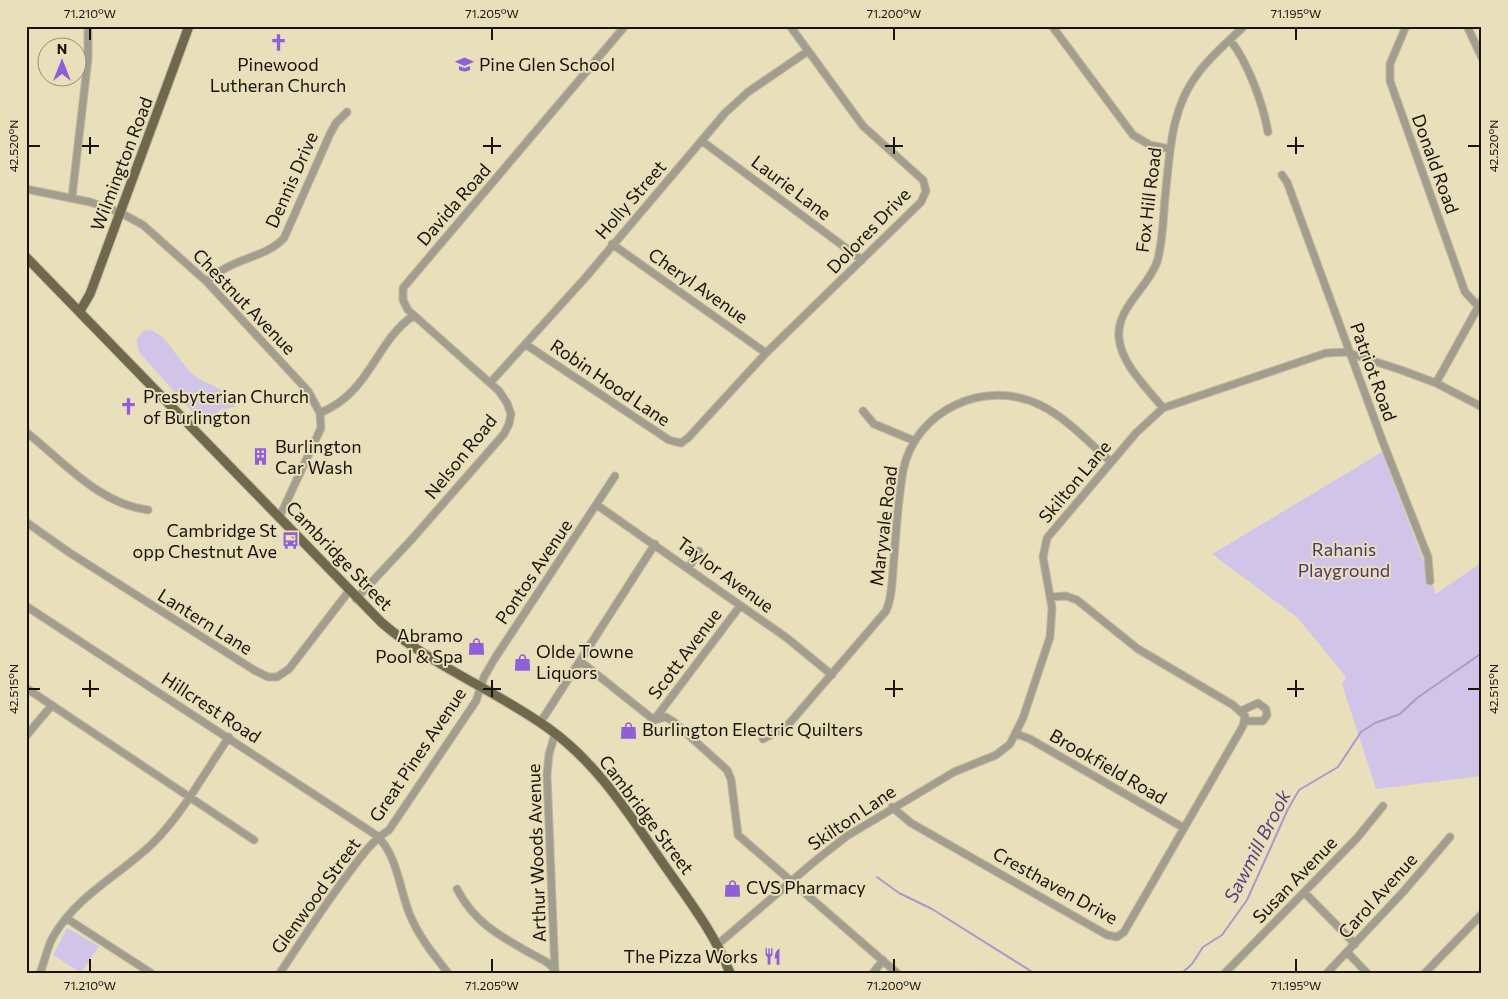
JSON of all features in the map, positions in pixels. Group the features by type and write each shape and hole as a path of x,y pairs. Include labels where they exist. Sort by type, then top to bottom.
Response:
{"main road":[{"name":"Wilmington Road","path":"80,311 90,294 189,26"},
{"name":"Cambridge Street","path":"26,257 356,599 406,643 540,723 578,754 605,783 706,924 730,973"}],"street":[{"path":"72,197 88,59 88,26"},
{"name":"Davida Road","path":"413,316 403,300 403,290 406,283 625,26"},
{"name":"Dolores Drive","path":"679,443 688,438 766,353 921,202 926,186 921,177 863,126 790,26"},
{"path":"1052,26 1133,135 1150,145 1170,149"},
{"name":"Fox Hill Road","path":"1163,408 1125,356 1119,342 1119,332 1125,312 1147,280 1157,260 1170,149 1177,114 1186,90 1202,68 1244,26"},
{"name":"Donald Road","path":"1406,26 1390,64 1391,84 1466,293 1480,303"},
{"path":"1467,26 1482,58"},
{"path":"1230,40 1245,64 1266,119 1268,132"},
{"name":"Holly Street","path":"490,383 586,277 612,244 725,114 748,92 808,51"},
{"name":"Dennis Drive","path":"207,282 221,269 273,247 284,238 333,128 347,112"},
{"name":"Laurie Lane","path":"702,141 862,260"},
{"name":"Patriot Road","path":"1282,175 1287,182 1384,445 1428,557 1430,580"},
{"name":"Chestnut Avenue","path":"26,189 72,197 120,213 143,225 207,282 308,391 320,412"},
{"name":"Cheryl Avenue","path":"612,244 766,353"},
{"path":"1436,383 1480,303"},
{"path":"279,518 319,436 322,423 320,412 361,383 396,332 413,316"},
{"name":"Nelson Road","path":"356,599 412,539 506,431 510,420 510,407 503,395 413,316"},
{"name":"Robin Hood Lane","path":"525,344 669,440 679,443"},
{"name":"Skilton Lane","path":"717,945 833,846 892,807 954,772 998,754 1010,744 1017,734 1048,644 1052,624 1050,597 1043,557 1047,538 1111,462 1155,414 1163,408 1330,352 1350,353 1436,383 1482,407"},
{"name":"Maryvale Road","path":"763,740 786,727 878,623 888,608 903,473 908,455 915,441 933,419 956,404 984,396 1012,397 1031,402 1048,410 1111,462"},
{"path":"863,411 874,424 915,441"},
{"path":"26,432 110,498 126,506 148,510"},
{"name":"Pontos Avenue","path":"481,688 495,658 615,476"},
{"name":"Taylor Avenue","path":"597,505 689,567 740,606 794,643 832,675"},
{"name":"Lantern Lane","path":"26,522 222,651 268,677 277,677 284,674 349,591"},
{"path":"540,723 655,544"},
{"path":"689,567 699,551"},
{"path":"1050,597 1066,596 1077,600 1138,649 1241,711 1245,721 1263,721 1266,716 1266,709 1258,703 1241,711"},
{"name":"Hillcrest Road","path":"26,606 229,737 378,837"},
{"name":"Scott Avenue","path":"654,720 740,606"},
{"path":"580,662 654,720 666,717 674,722 727,770 738,835 897,973"},
{"path":"26,688 190,795 254,840"},
{"name":"Great Pines Avenue","path":"378,837 388,830 476,701 481,688"},
{"path":"26,736 52,705"},
{"name":"Cresthaven Drive","path":"892,807 911,823 1114,937 1124,932 1245,721"},
{"name":"Arthur Woods Avenue","path":"555,734 549,754 547,775 556,972"},
{"name":"Brookfield Road","path":"1017,734 1030,739 1184,828"},
{"path":"40,973 52,939 66,918 92,892 152,844 190,795 229,737"},
{"name":"Susan Avenue","path":"1226,973 1357,838 1383,806"},
{"path":"378,837 390,855 414,926 427,947 448,973"},
{"name":"Glenwood Street","path":"280,973 309,927 378,837"},
{"name":"Carol Avenue","path":"1326,973 1355,944 1450,837"},
{"path":"778,870 781,890"},
{"path":"457,888 465,903 480,922 517,946 550,963 556,972"},
{"path":"1305,893 1355,944"},
{"path":"1425,973 1482,914"},
{"path":"66,918 151,973"},
{"path":"1347,952 1367,973"},
{"path":"873,973 883,960"}],"green space":[{"path":"151,330 169,344 188,370 199,379 224,391 233,401 235,407 220,410 210,418 196,416 140,353 136,341 143,331"},
{"name":"Rahanis Playground","path":"1382,452 1436,594 1482,562 1482,776 1376,789 1342,684 1346,677 1298,618 1212,554"},
{"path":"67,928 99,946 81,973 53,955"}],"waterway":[{"name":"Sawmill Brook","path":"1182,973 1192,964 1203,947 1222,935 1247,900 1288,809 1299,790 1338,767 1361,732 1375,723 1400,714 1417,698 1482,653"},
{"name":"Sawmill Brook","path":"877,877 899,893 932,909 1034,973"}],"place":[{"name":"Pinewood Lutheran Church","path":"278,42"},
{"name":"Pine Glen School","path":"465,65"},
{"name":"Presbyterian Church of Burlington","path":"129,407"},
{"name":"Burlington Car Wash","path":"261,457"},
{"name":"Cambridge St opp Chestnut Ave","path":"291,541"},
{"name":"Abramo Pool & Spa","path":"477,646"},
{"name":"Olde Towne Liquors","path":"522,662"},
{"name":"Burlington Electric Quilters","path":"628,730"},
{"name":"CVS Pharmacy","path":"732,888"},
{"name":"The Pizza Works","path":"772,957"}]}
